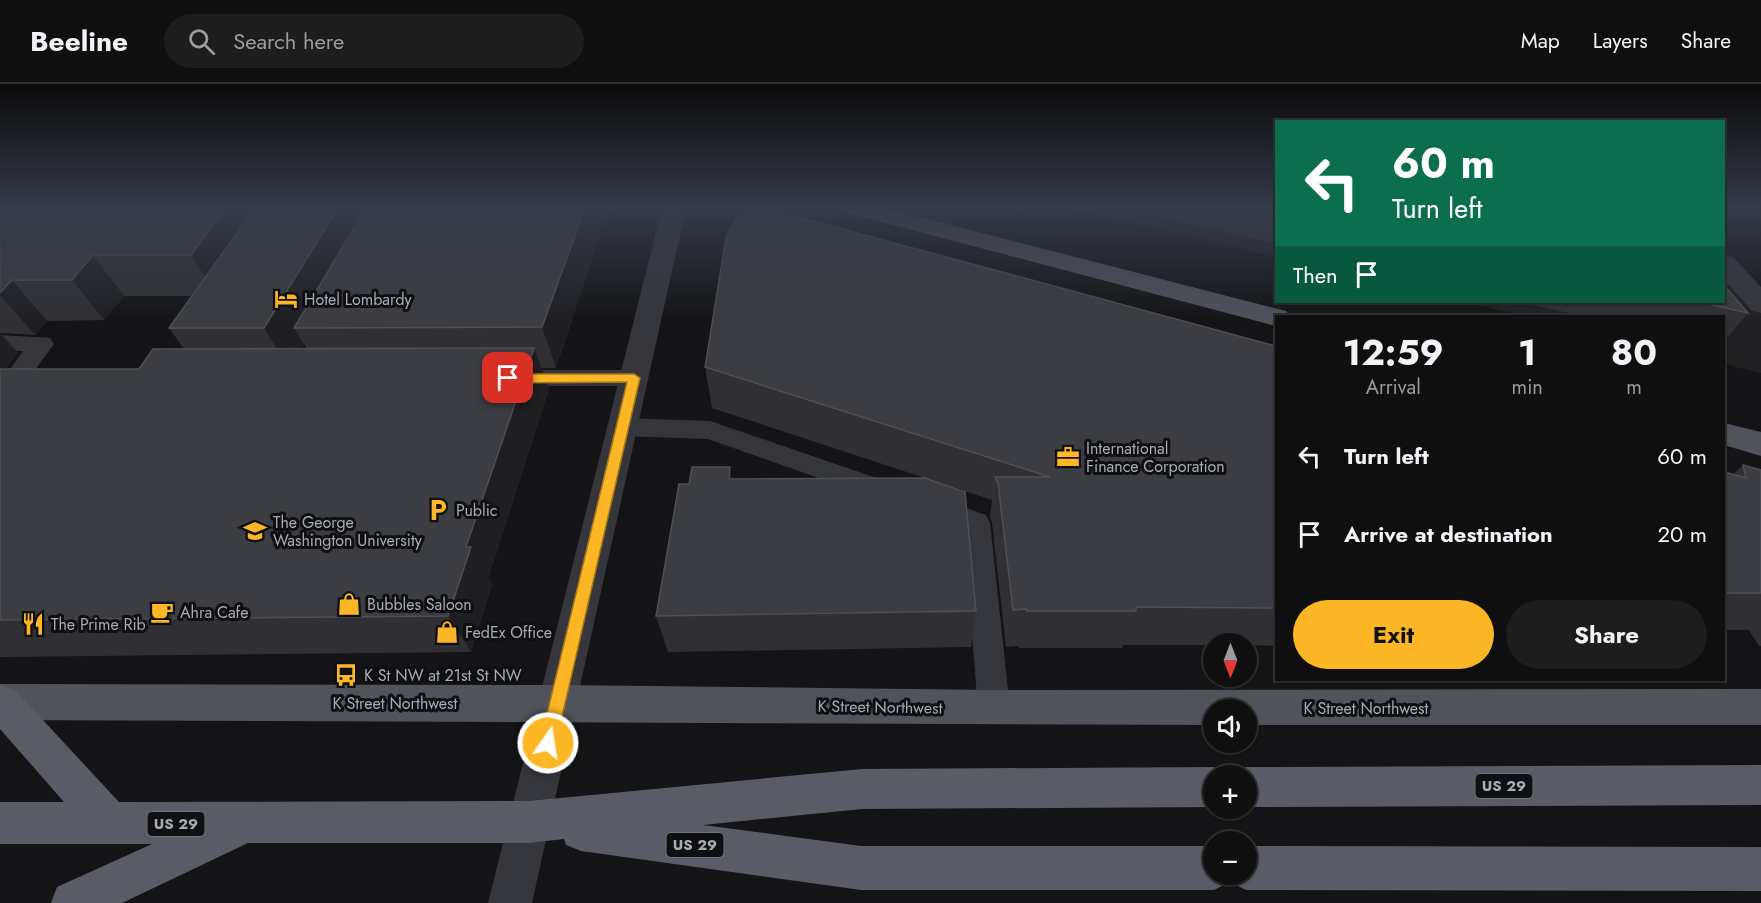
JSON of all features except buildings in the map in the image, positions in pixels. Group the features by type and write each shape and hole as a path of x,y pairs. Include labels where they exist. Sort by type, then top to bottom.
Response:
{"highway":[{"path":"0,702 110,823"},
{"name":"US 29","path":"1257,787 1761,785"},
{"name":"US 29","path":"0,823 529,822 862,789 1203,787"},
{"name":"US 29","path":"529,822 861,868 1203,868"},
{"path":"73,903 243,824"},
{"path":"1257,868 1761,869"}],"main road":[{"path":"1004,246 1275,317"},
{"path":"1725,434 1761,444"},
{"name":"K Street Northwest","path":"0,702 557,703 994,708 1761,707"}],"street":[{"path":"510,903 665,246"},
{"path":"1725,264 1761,304"}],"lane":[{"path":"0,344 42,344 7,388"},
{"path":"485,378 634,378"},
{"path":"7,388 48,380"},
{"path":"622,427 686,427 710,430 976,523 994,708"}],"shaded area":[{"path":"1231,246 1275,246 1275,257"},
{"path":"1725,264 1761,304 1761,373 1725,364 1725,315 1522,315 1468,303 1725,303"}],"place":[{"name":"Hotel Lombardy","path":"286,299"},
{"name":"International Finance Corporation","path":"1068,457"},
{"name":"Public","path":"438,510"},
{"name":"The George Washington University","path":"255,531"},
{"name":"Bubbles Saloon","path":"349,604"},
{"name":"Ahra Cafe","path":"162,612"},
{"name":"The Prime Rib","path":"33,624"},
{"name":"FedEx Office","path":"447,632"},
{"name":"K St NW at 21st St NW","path":"346,675"}],"route":[{"path":"508,378 634,378 548,743"}]}
